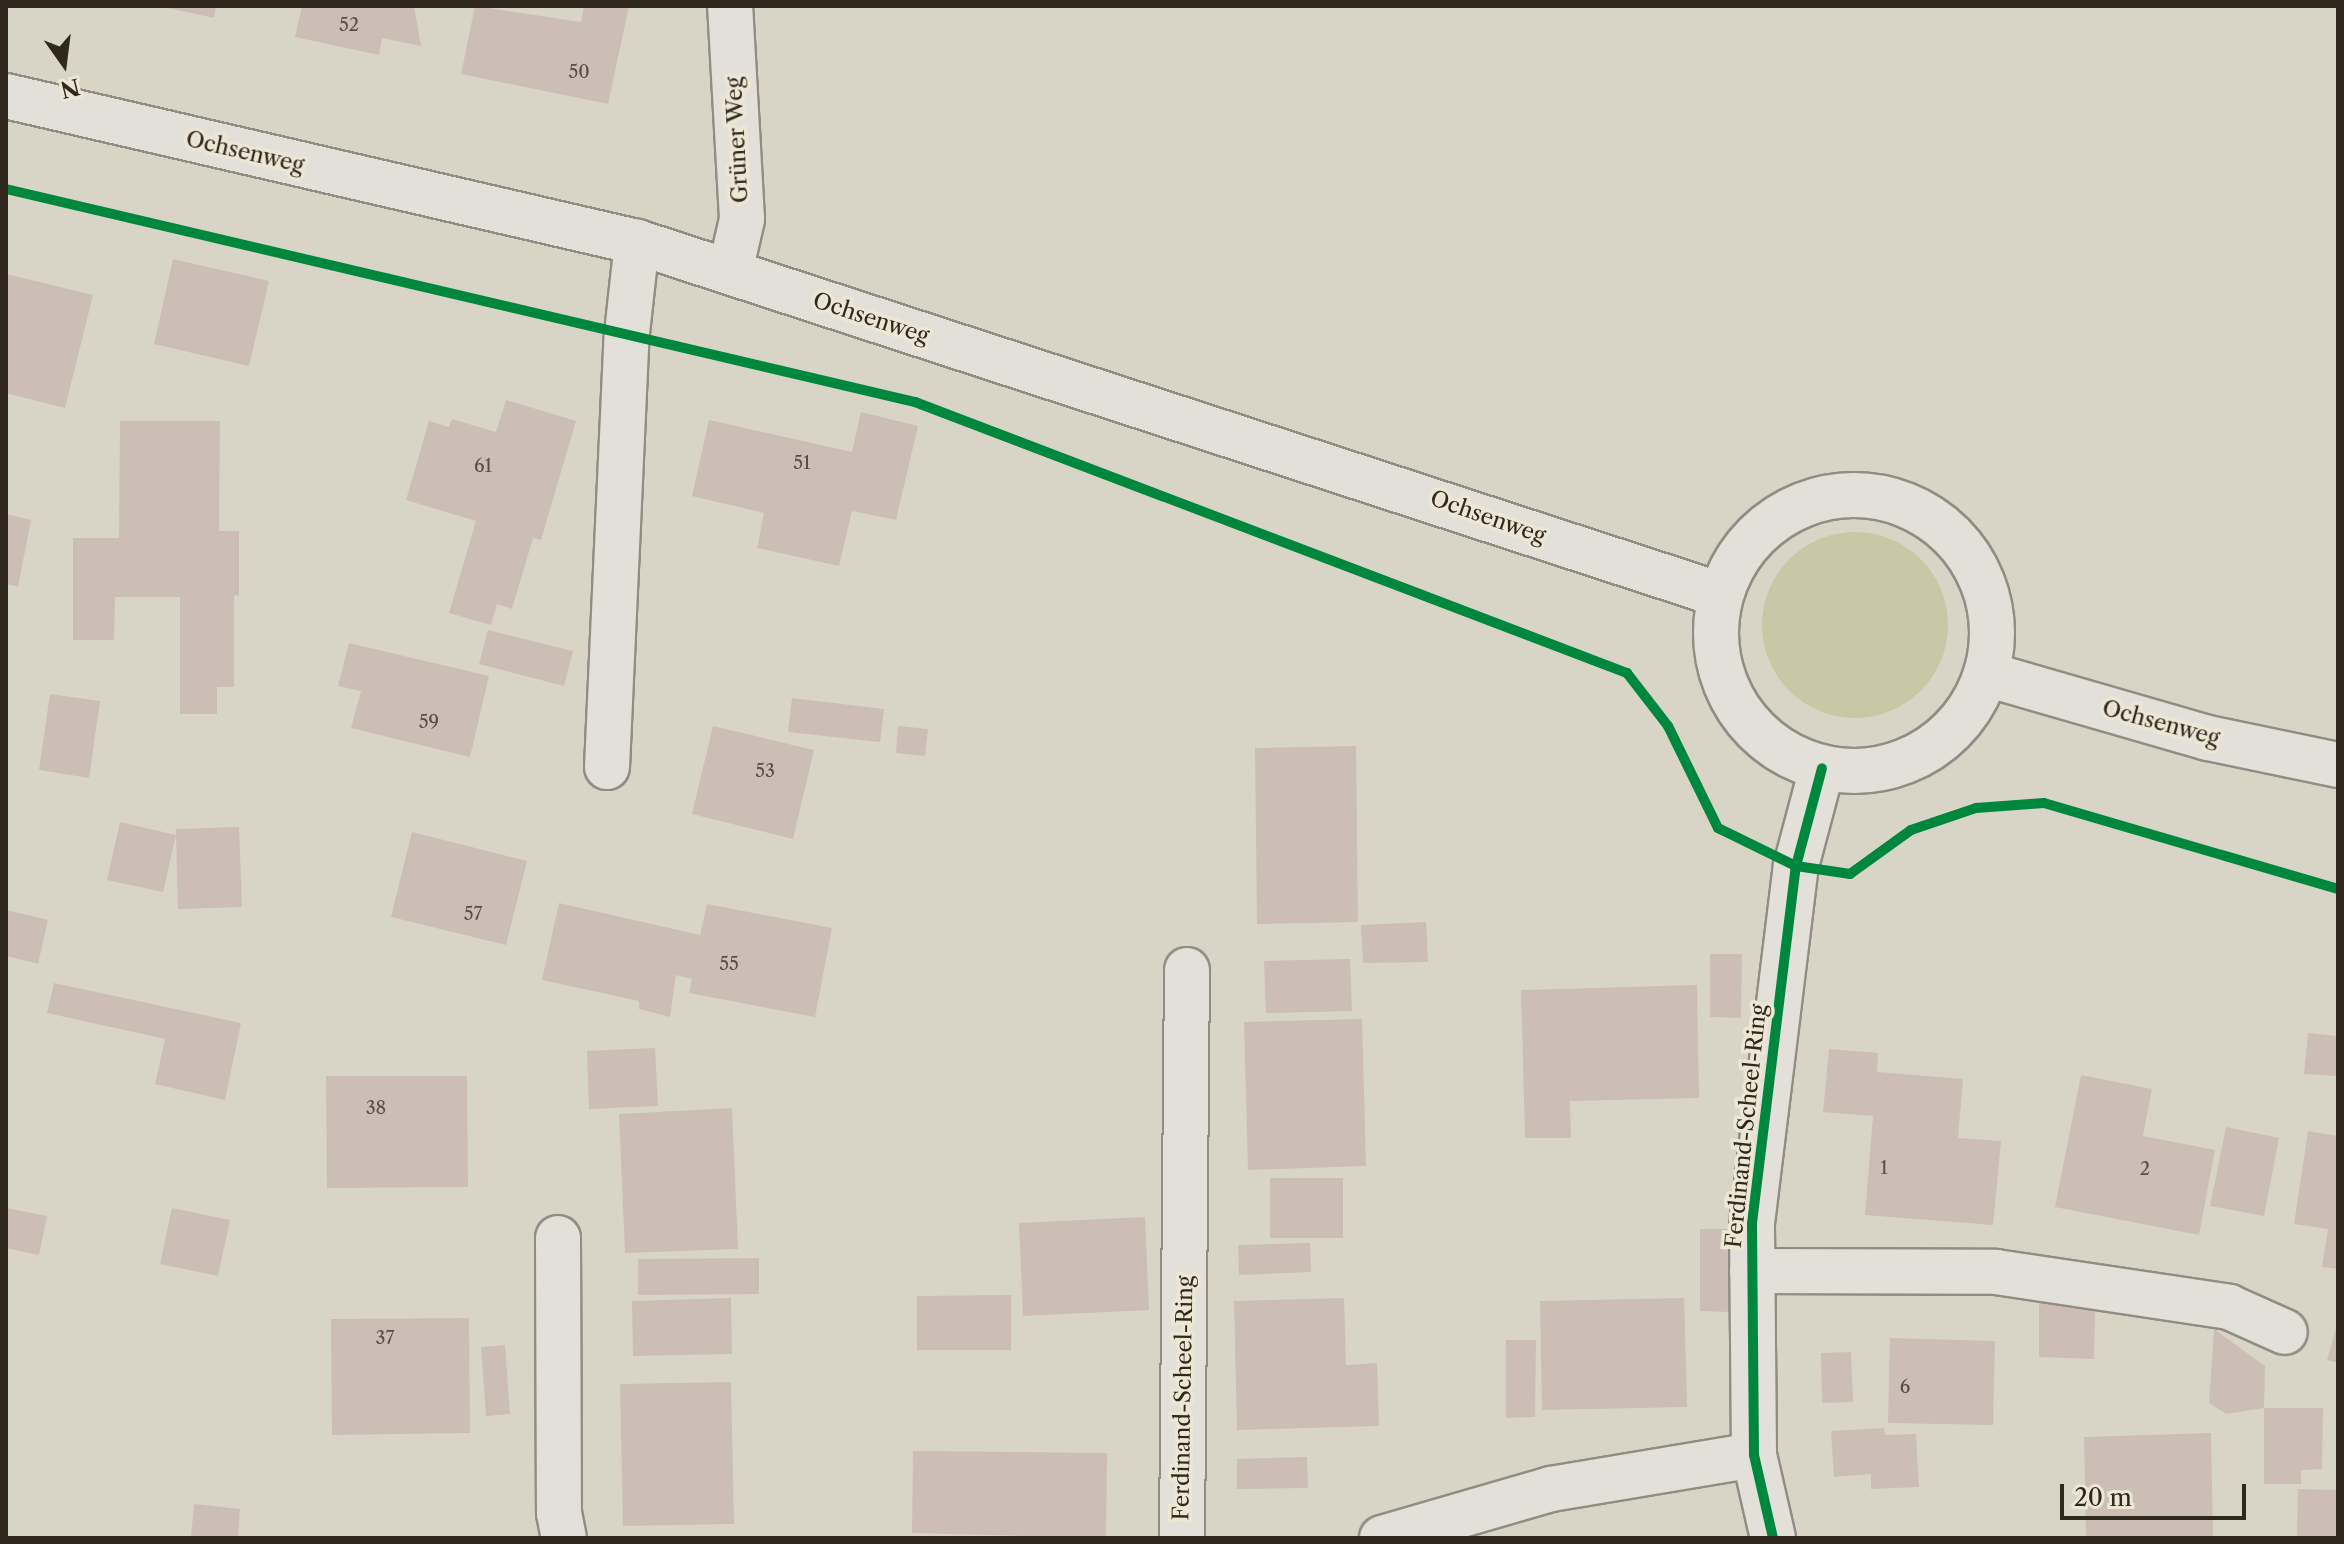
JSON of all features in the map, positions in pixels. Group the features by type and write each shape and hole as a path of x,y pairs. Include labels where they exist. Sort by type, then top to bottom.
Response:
{"street":[{"name":"Grüner Weg","path":"730,6 742,219 730,272"},
{"name":"Ochsenweg","path":"6,96 637,242 1721,595"},
{"path":"607,767 627,333 637,242"},
{"path":"1883,497 1944,528 1979,573 1992,619 1986,674 1955,728 1910,760 1851,772 1822,768 1765,739 1732,698 1716,646 1721,595 1734,563 1756,535 1783,514 1816,500 1883,497"},
{"name":"Ochsenweg","path":"1986,674 2208,738 2338,765"},
{"name":"Ferdinand-Scheel-Ring","path":"1773,1538 1754,1455 1752,1223 1796,866 1822,768"},
{"name":"Ferdinand-Scheel-Ring","path":"1182,1538 1187,970"},
{"path":"558,1238 559,1513 564,1538"},
{"name":"Ferdinand-Scheel-Ring","path":"1752,1271 1996,1272 2229,1307 2285,1332"},
{"path":"1382,1538 1551,1489 1754,1455"}],"green space":[{"path":"1855,532 1890,539 1920,560 1941,590 1948,625 1941,660 1920,690 1890,711 1855,718 1820,711 1790,690 1769,660 1762,625 1769,590 1790,560 1820,539"}],"building":[{"path":"159,6 216,6 214,18"},
{"path":"302,6 414,6 421,46 382,38 379,55 295,37"},
{"path":"475,6 581,22 584,6 629,6 608,104 461,74"},
{"path":"173,259 269,281 249,366 154,344"},
{"path":"6,274 93,295 65,408 6,393"},
{"path":"506,400 576,421 541,540 533,538 512,609 497,604 491,625 449,613 476,521 406,500 429,421 449,427 452,419 496,432"},
{"path":"861,412 918,426 896,520 852,511 839,566 757,548 764,513 692,496 709,420 852,452"},
{"path":"120,421 220,421 219,531 239,531 239,596 234,595 234,687 217,687 217,714 180,714 180,597 115,597 114,640 73,640 73,538 119,538"},
{"path":"6,514 31,520 18,587 6,584"},
{"path":"488,630 573,651 564,686 479,664"},
{"path":"349,643 489,676 470,757 351,728 361,691 338,686"},
{"path":"50,694 100,701 89,778 39,770"},
{"path":"792,698 884,709 880,742 788,732"},
{"path":"713,726 814,750 793,839 692,814"},
{"path":"898,726 928,729 925,756 896,753"},
{"path":"1356,746 1358,922 1257,924 1255,748"},
{"path":"120,822 176,835 163,892 107,880"},
{"path":"239,827 242,907 178,909 176,829"},
{"path":"412,832 527,861 506,945 391,917"},
{"path":"559,903 700,935 707,904 832,928 815,1017 689,993 692,979 676,975 670,1017 639,1009 639,1001 542,980"},
{"path":"6,910 48,920 38,964 6,956"},
{"path":"1426,922 1428,962 1363,963 1361,925"},
{"path":"1710,954 1742,954 1741,1018 1710,1017"},
{"path":"1350,959 1352,1011 1266,1013 1264,961"},
{"path":"54,983 241,1023 225,1100 155,1084 165,1039 47,1013"},
{"path":"1697,985 1699,1098 1570,1101 1571,1138 1525,1138 1521,990"},
{"path":"1362,1019 1366,1166 1248,1170 1244,1022"},
{"path":"2308,1033 2338,1036 2336,1076 2304,1074"},
{"path":"655,1048 658,1106 589,1109 587,1051"},
{"path":"1829,1049 1878,1053 1877,1072 1963,1079 1958,1138 2001,1141 1993,1225 1865,1215 1873,1116 1823,1112"},
{"path":"2081,1075 2152,1089 2143,1136 2215,1150 2199,1235 2055,1207"},
{"path":"326,1076 467,1076 468,1187 327,1188"},
{"path":"732,1108 738,1249 625,1253 619,1114"},
{"path":"2226,1127 2279,1138 2264,1216 2210,1206"},
{"path":"2308,1131 2338,1136 2338,1269 2322,1267 2328,1229 2294,1224"},
{"path":"1270,1178 1343,1178 1343,1238 1270,1238"},
{"path":"6,1208 47,1216 39,1255 6,1248"},
{"path":"172,1208 230,1220 218,1276 160,1264"},
{"path":"1145,1217 1149,1310 1023,1316 1019,1223"},
{"path":"1700,1229 1729,1229 1729,1312 1700,1311"},
{"path":"1310,1243 1311,1272 1239,1275 1238,1245"},
{"path":"759,1258 759,1294 638,1295 638,1259"},
{"path":"1011,1295 1011,1350 917,1350 917,1296"},
{"path":"731,1298 732,1354 633,1356 632,1301"},
{"path":"1344,1298 1346,1365 1377,1363 1379,1426 1237,1430 1234,1301"},
{"path":"1684,1298 1687,1407 1542,1410 1540,1301"},
{"path":"2039,1303 2095,1304 2094,1359 2039,1357"},
{"path":"469,1318 470,1433 332,1435 331,1319"},
{"path":"2338,1326 2338,1363 2327,1360"},
{"path":"2214,1329 2265,1366 2264,1408 2226,1414 2209,1403"},
{"path":"1890,1338 1995,1341 1993,1425 1888,1423"},
{"path":"1506,1340 1536,1340 1535,1417 1506,1418"},
{"path":"505,1345 510,1414 486,1416 481,1347"},
{"path":"1851,1352 1853,1402 1822,1403 1821,1353"},
{"path":"731,1382 734,1524 623,1526 620,1384"},
{"path":"2264,1408 2323,1408 2322,1469 2301,1470 2301,1484 2264,1484"},
{"path":"1884,1428 1885,1435 1916,1434 1919,1487 1871,1489 1871,1474 1834,1477 1831,1431"},
{"path":"2211,1433 2213,1538 2086,1538 2084,1437"},
{"path":"913,1451 1107,1453 1106,1538 912,1533"},
{"path":"1307,1457 1308,1488 1237,1489 1237,1459"},
{"path":"2298,1489 2338,1490 2338,1538 2297,1538"},
{"path":"194,1504 240,1509 238,1538 191,1538"}],"cycle path":[{"path":"6,189 915,402 1627,673 1668,726 1718,828 1796,866 1850,874 1911,830 1976,808 2044,803 2338,889"},
{"path":"1773,1538 1754,1455 1752,1223 1796,866 1822,768"}]}
